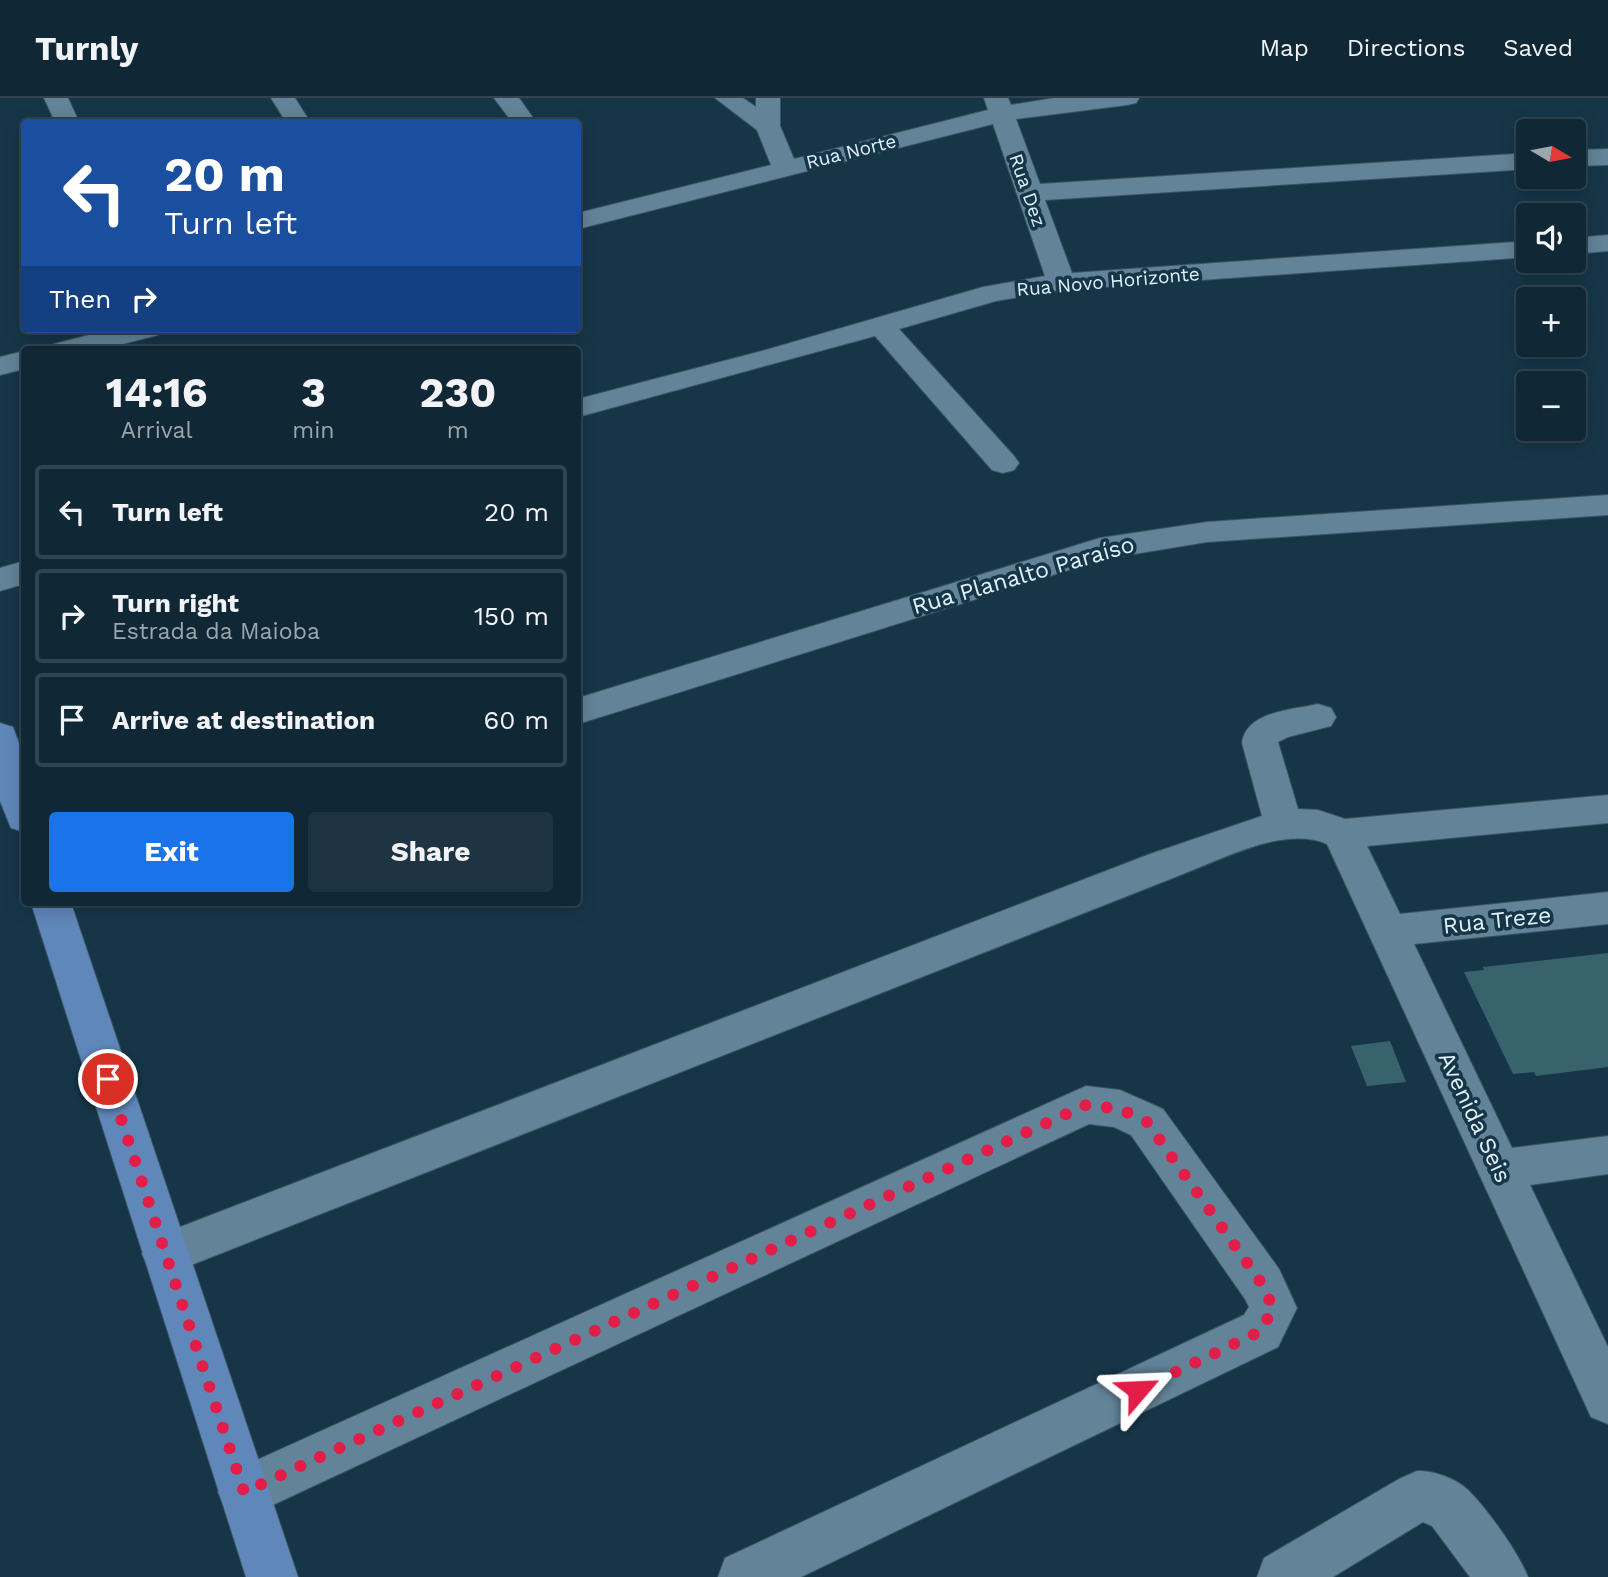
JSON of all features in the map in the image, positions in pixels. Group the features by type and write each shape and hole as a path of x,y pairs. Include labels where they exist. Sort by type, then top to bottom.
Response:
{"main road":[{"path":"0,736 21,807"},
{"path":"52,906 272,1577"}],"street":[{"path":"56,98 65,119"},
{"path":"283,98 296,119"},
{"path":"506,98 522,119"},
{"path":"727,98 768,126"},
{"path":"768,98 768,126 785,168"},
{"name":"Rua Norte","path":"581,220 785,168 999,106 1056,105 1127,98"},
{"name":"Rua Dez","path":"999,106 1061,282"},
{"path":"1586,158 1608,157"},
{"path":"1028,193 1516,162"},
{"path":"1586,245 1608,243"},
{"name":"Rua Novo Horizonte","path":"581,407 993,293 1061,282 1516,250"},
{"path":"880,325 1003,463"},
{"path":"80,346 132,333"},
{"path":"0,366 21,361"},
{"name":"Rua Planalto Paraíso","path":"581,710 1100,549 1207,532 1608,505"},
{"path":"0,580 21,573"},
{"path":"1283,822 1260,743 1261,736 1277,726 1318,717"},
{"path":"165,1254 1164,865 1283,822 1318,824 1342,834 1608,809"},
{"name":"Avenida Seis","path":"1342,834 1608,1400"},
{"name":"Rua Treze","path":"1387,931 1608,908"},
{"path":"244,1492 1086,1105 1120,1109 1147,1122 1262,1284 1273,1308 1261,1331 744,1577"},
{"path":"1499,1169 1608,1155"},
{"path":"1283,1577 1417,1497 1427,1496 1450,1508 1502,1577"}],"building":[{"path":"1608,953 1608,1067 1536,1076 1534,1072 1513,1074 1464,972 1484,970 1483,967"},
{"path":"1390,1041 1406,1082 1367,1086 1351,1046"}],"route":[{"path":"108,1079 244,1492 1086,1105 1120,1109 1147,1122 1262,1284 1273,1308 1261,1331 1138,1390"}]}
